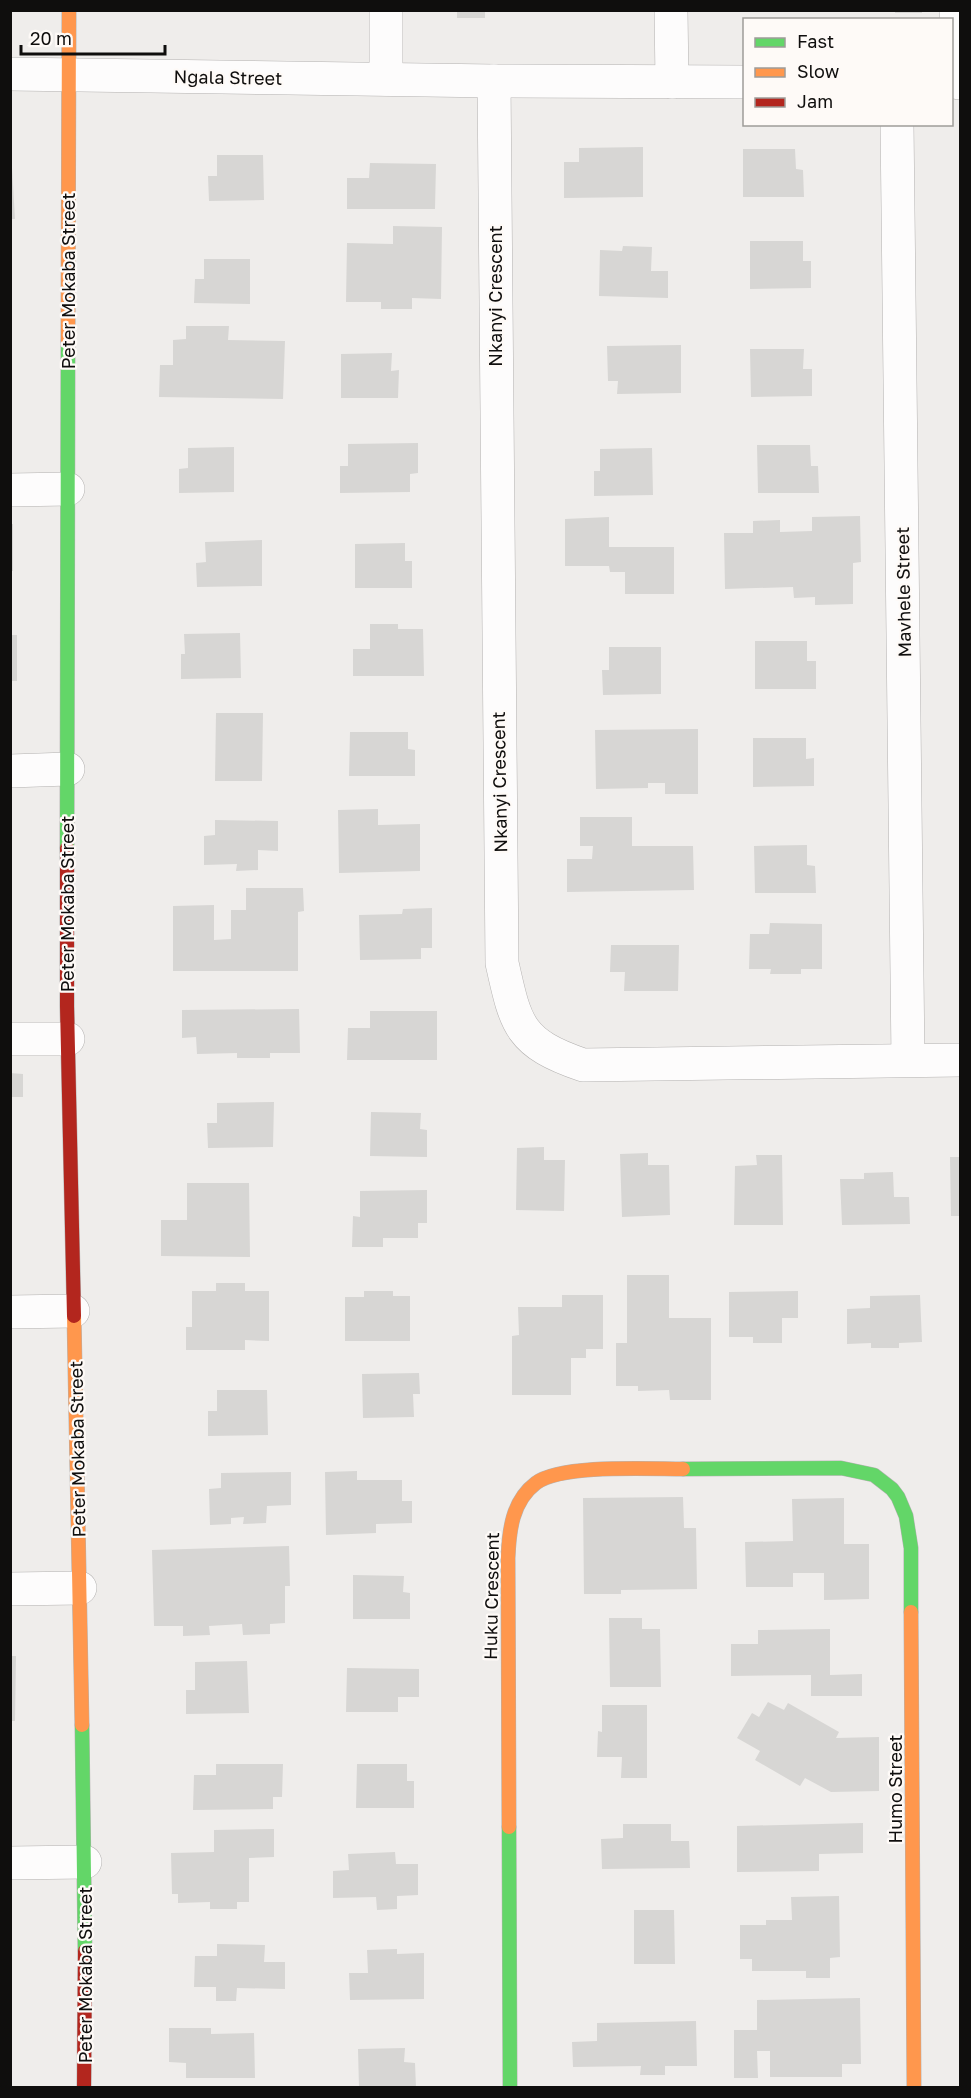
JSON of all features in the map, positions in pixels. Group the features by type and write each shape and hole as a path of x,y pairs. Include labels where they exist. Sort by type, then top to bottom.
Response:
{"street":[{"name":"Peter Mokaba Street","path":"69,10 68,1039 85,1862 84,2088"},
{"path":"386,10 386,79"},
{"path":"671,10 672,82"},
{"path":"956,10 957,82"},
{"path":"10,74 69,74"},
{"name":"Ngala Street","path":"69,74 494,81 743,82"},
{"name":"Nkanyi Crescent","path":"494,81 502,963 509,997 518,1021 534,1043 555,1056 583,1065 960,1060"},
{"name":"Mavhele Street","path":"897,126 908,1060"},
{"path":"10,490 68,489"},
{"path":"10,771 68,769"},
{"path":"10,1039 68,1039"},
{"path":"10,1312 74,1311"},
{"name":"Huku Crescent","path":"510,2088 508,1529 519,1502 537,1482 573,1470 841,1468 873,1473 896,1493"},
{"name":"Humo Street","path":"896,1493 908,1516 912,1548 914,2088"},
{"path":"10,1589 80,1588"},
{"name":"Peter Mokaba Street","path":"10,1863 85,1862"}],"building":[{"path":"457,10 485,10 485,18 457,18"},
{"path":"895,10 922,10 922,13 895,13"},
{"path":"643,147 643,197 564,198 564,162 579,162 579,148"},
{"path":"743,149 795,149 796,169 803,170 804,197 743,197"},
{"path":"217,155 263,155 264,200 209,201 208,176 217,176"},
{"path":"370,163 436,164 435,209 347,209 347,178 369,178"},
{"path":"10,168 12,168 15,219 10,219"},
{"path":"393,226 442,227 441,299 412,298 412,309 381,309 381,302 346,302 347,243 393,244"},
{"path":"750,241 803,241 803,261 811,261 811,288 750,289"},
{"path":"623,246 652,247 651,271 668,271 668,298 599,296 600,250 622,251"},
{"path":"204,259 250,259 250,304 194,303 195,279 204,279"},
{"path":"186,326 229,326 228,340 285,341 283,399 159,397 160,365 173,365 173,340 186,339"},
{"path":"681,345 681,393 617,394 618,381 608,381 607,346"},
{"path":"750,349 804,349 803,369 812,369 812,396 751,397"},
{"path":"392,353 391,371 399,370 398,398 341,398 341,354"},
{"path":"418,443 418,473 410,474 410,492 340,493 340,466 348,466 348,444"},
{"path":"757,445 810,445 811,466 818,466 819,493 758,493"},
{"path":"234,447 234,492 179,493 179,469 188,468 188,448"},
{"path":"652,448 653,495 594,496 594,471 600,471 600,449"},
{"path":"860,516 861,562 853,563 853,604 815,605 815,597 794,598 793,587 725,589 724,533 753,533 753,521 780,520 780,532 812,531 812,517"},
{"path":"609,517 609,547 674,547 674,594 625,594 625,572 610,572 609,566 565,566 565,519"},
{"path":"10,524 13,524 13,571 10,571"},
{"path":"262,540 262,586 197,587 196,563 206,562 205,542"},
{"path":"405,543 405,561 412,561 412,588 355,588 355,544"},
{"path":"370,624 398,624 398,629 423,629 424,676 353,676 353,649 370,649"},
{"path":"240,633 241,678 181,679 181,654 185,654 184,634"},
{"path":"10,635 17,635 17,681 10,681"},
{"path":"755,641 807,641 807,661 816,661 816,689 755,689"},
{"path":"609,647 661,647 661,694 603,695 602,670 609,670"},
{"path":"216,713 263,713 262,781 215,781"},
{"path":"698,729 698,794 665,794 665,783 648,783 648,788 596,789 595,730"},
{"path":"350,732 408,732 408,749 415,750 415,776 349,776"},
{"path":"753,738 806,738 806,759 814,758 814,786 753,787"},
{"path":"378,809 378,825 420,824 420,871 339,873 338,810"},
{"path":"580,817 632,817 632,846 693,846 694,890 567,892 567,859 592,859 593,846 580,846"},
{"path":"215,820 278,821 278,851 258,850 258,870 236,871 237,864 204,865 204,836 215,835"},
{"path":"807,845 807,865 815,866 816,893 755,893 754,846"},
{"path":"246,888 303,888 304,911 298,912 298,971 173,971 173,906 214,905 214,940 231,939 231,910 246,910"},
{"path":"432,908 432,948 421,948 421,959 360,960 359,915 402,914 403,909"},
{"path":"770,923 822,924 822,969 801,969 801,974 770,974 771,969 749,969 750,934 769,934"},
{"path":"611,945 679,945 678,991 624,991 625,972 610,972"},
{"path":"299,1009 300,1053 270,1053 270,1058 237,1058 237,1053 197,1054 196,1037 182,1038 182,1010"},
{"path":"370,1011 437,1011 437,1060 347,1060 348,1028 370,1028"},
{"path":"10,1073 23,1074 23,1097 10,1097"},
{"path":"274,1102 273,1147 208,1148 207,1123 217,1123 217,1103"},
{"path":"371,1112 421,1113 420,1129 427,1130 427,1157 370,1156"},
{"path":"544,1147 544,1160 565,1160 564,1211 516,1210 517,1148"},
{"path":"648,1153 648,1165 669,1165 670,1215 622,1217 620,1154"},
{"path":"756,1155 782,1155 783,1225 734,1225 735,1166 757,1165"},
{"path":"950,1157 960,1157 960,1216 951,1216"},
{"path":"893,1172 894,1197 909,1197 910,1224 842,1225 840,1179 864,1179 864,1173"},
{"path":"187,1183 249,1183 250,1257 161,1256 161,1220 187,1220"},
{"path":"427,1190 427,1223 418,1223 418,1238 383,1238 383,1247 352,1247 353,1216 360,1217 360,1191"},
{"path":"627,1275 669,1275 669,1318 711,1318 711,1400 670,1400 669,1390 638,1391 638,1386 616,1386 616,1343 627,1343"},
{"path":"216,1283 245,1283 245,1291 269,1291 269,1341 245,1340 245,1350 186,1350 186,1327 192,1327 192,1291 216,1291"},
{"path":"364,1291 393,1291 393,1296 410,1296 410,1341 345,1341 345,1297 364,1297"},
{"path":"798,1291 798,1318 782,1318 782,1343 753,1343 753,1337 729,1337 729,1292"},
{"path":"562,1295 603,1295 603,1349 586,1349 586,1358 571,1358 571,1395 512,1395 512,1336 519,1335 518,1307 562,1307"},
{"path":"920,1295 922,1342 899,1343 899,1348 871,1348 871,1343 847,1344 847,1309 870,1308 870,1296"},
{"path":"419,1373 420,1394 413,1394 414,1417 363,1418 362,1374"},
{"path":"217,1390 267,1390 268,1435 208,1436 208,1411 217,1411"},
{"path":"357,1471 357,1480 402,1480 402,1501 412,1501 412,1523 376,1524 376,1533 326,1535 325,1472"},
{"path":"291,1472 291,1505 267,1506 266,1523 243,1524 244,1517 231,1518 231,1524 210,1525 209,1489 221,1488 221,1473"},
{"path":"683,1497 684,1528 696,1528 697,1589 621,1590 621,1594 584,1594 583,1498"},
{"path":"844,1498 844,1544 869,1544 869,1599 824,1600 824,1573 793,1573 793,1587 746,1587 745,1542 793,1541 792,1499"},
{"path":"289,1546 290,1586 285,1586 285,1623 270,1624 270,1634 243,1635 242,1624 209,1626 210,1635 183,1636 183,1626 154,1626 152,1550"},
{"path":"353,1575 404,1576 403,1592 410,1593 410,1619 353,1619"},
{"path":"609,1618 642,1618 642,1629 660,1629 661,1687 610,1687"},
{"path":"830,1629 830,1675 862,1674 862,1696 811,1696 811,1675 731,1676 731,1644 758,1644 758,1630"},
{"path":"10,1656 16,1656 15,1721 10,1721"},
{"path":"247,1661 249,1713 186,1714 186,1690 195,1690 195,1662"},
{"path":"347,1668 419,1669 419,1697 398,1697 398,1712 346,1712"},
{"path":"768,1702 784,1710 788,1703 839,1732 836,1738 879,1737 879,1791 831,1792 805,1778 800,1786 755,1760 760,1751 737,1738 752,1713 759,1717"},
{"path":"602,1705 647,1705 647,1778 621,1778 622,1757 597,1757 598,1731 602,1732"},
{"path":"216,1764 283,1764 282,1797 273,1797 273,1809 193,1810 194,1775 216,1775"},
{"path":"357,1764 407,1764 407,1781 414,1781 414,1808 356,1808"},
{"path":"863,1823 863,1853 819,1854 819,1871 737,1872 737,1826"},
{"path":"623,1824 671,1824 671,1841 689,1841 690,1868 602,1869 601,1839 623,1838"},
{"path":"274,1829 274,1857 249,1858 249,1902 237,1902 237,1909 210,1909 210,1902 178,1903 178,1894 172,1894 171,1853 214,1852 214,1830"},
{"path":"395,1852 396,1864 418,1864 418,1895 397,1896 397,1909 377,1910 376,1897 333,1898 333,1871 349,1870 348,1854"},
{"path":"839,1896 840,1957 830,1958 830,1978 806,1978 806,1971 752,1971 752,1959 740,1959 740,1925 766,1925 766,1920 792,1920 791,1897"},
{"path":"634,1910 674,1910 675,1964 634,1964"},
{"path":"217,1944 265,1945 264,1962 285,1962 285,1989 237,1988 236,2001 216,2001 216,1987 194,1987 195,1956 217,1956"},
{"path":"397,1949 397,1954 424,1953 424,1999 350,2000 349,1973 368,1973 367,1950"},
{"path":"860,1998 861,2064 842,2064 842,2077 770,2077 770,2051 757,2051 758,2078 734,2078 734,2030 757,2030 757,2000"},
{"path":"696,2021 697,2066 665,2066 665,2075 640,2075 641,2066 573,2067 572,2042 597,2041 597,2023"},
{"path":"169,2028 211,2028 211,2034 254,2033 255,2078 186,2078 186,2063 169,2062"},
{"path":"405,2048 404,2062 415,2063 416,2088 359,2088 358,2049"}],"traffic: fast":[{"path":"67,848 68,341"},
{"path":"683,1469 841,1468 874,1475 892,1489 906,1516 911,1548 911,1612"},
{"path":"82,1725 85,1951"},
{"path":"509,1827 510,2088"}],"traffic: slow":[{"path":"68,341 69,10"},
{"path":"74,1316 82,1725"},
{"path":"509,1827 508,1558 509,1537 517,1508 528,1490 536,1483 565,1473 628,1468 683,1469"},
{"path":"911,1612 914,2088"}],"traffic: jam":[{"path":"67,848 67,1006 74,1316"},
{"path":"84,2088 85,1951"}]}
